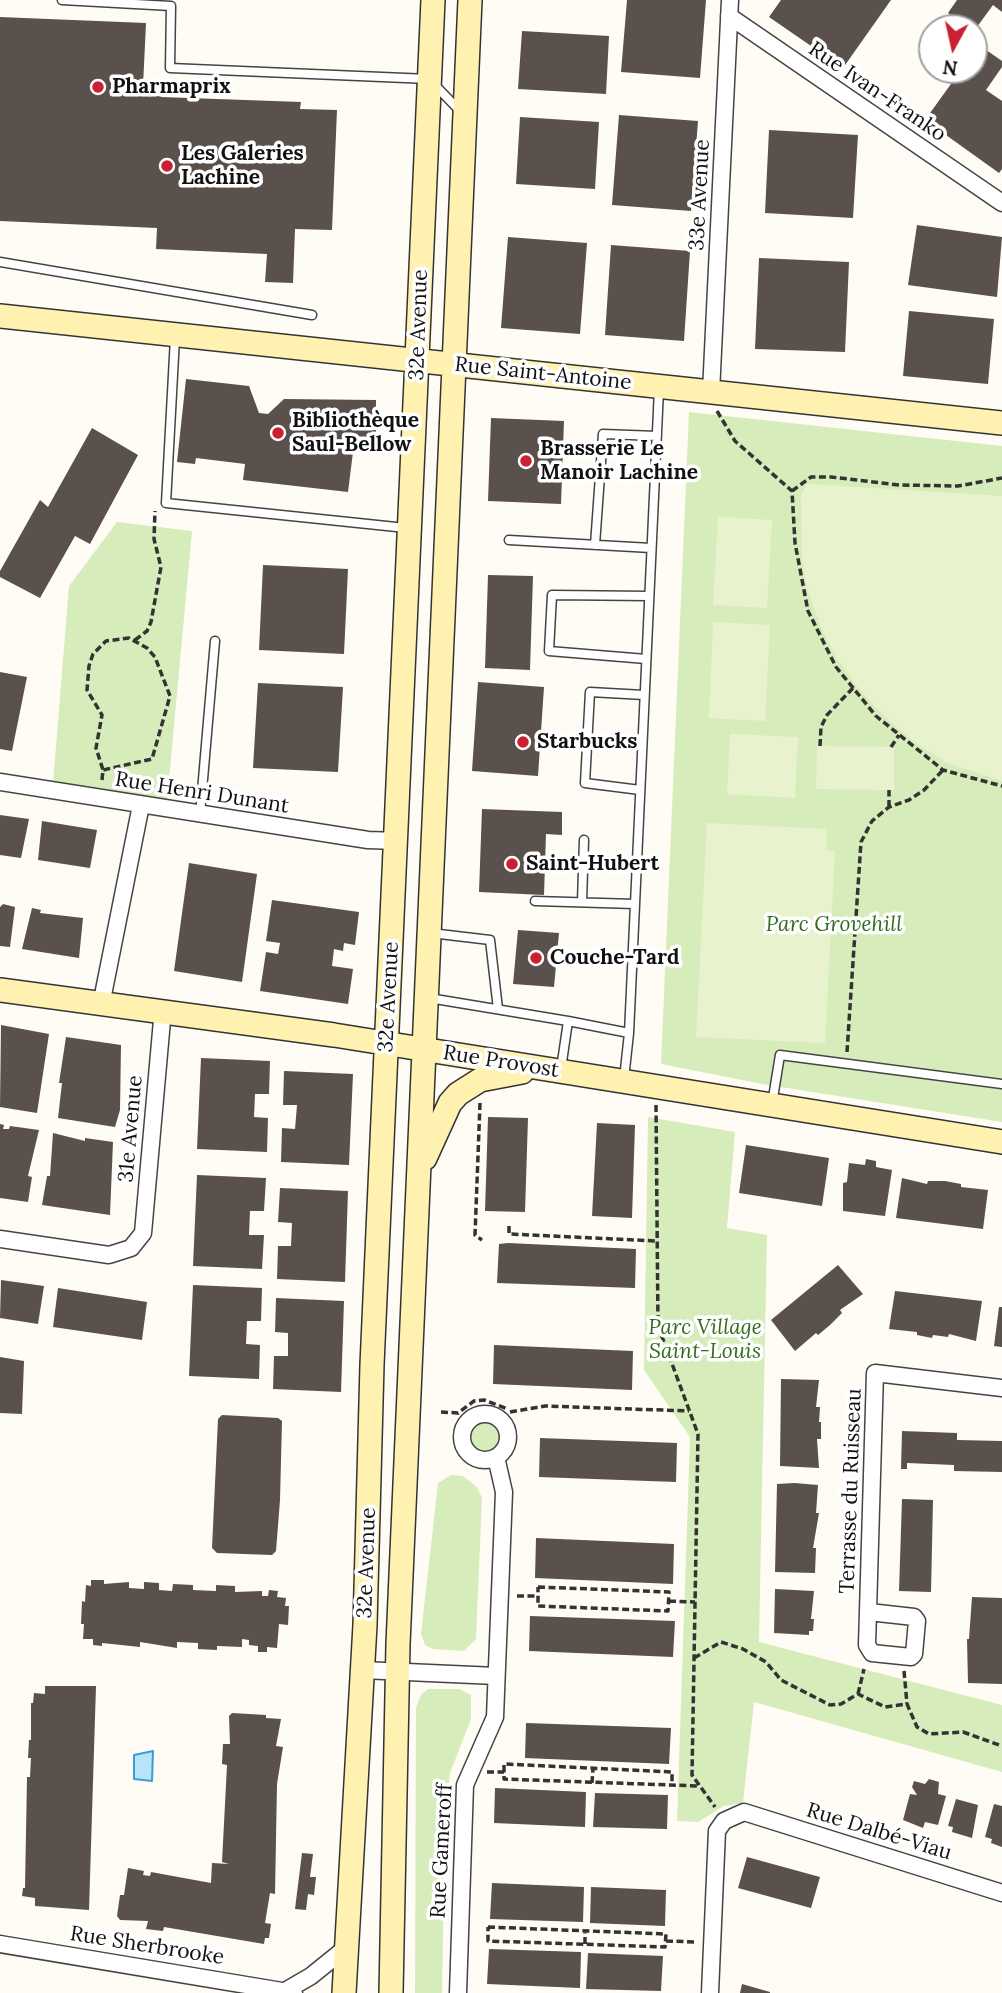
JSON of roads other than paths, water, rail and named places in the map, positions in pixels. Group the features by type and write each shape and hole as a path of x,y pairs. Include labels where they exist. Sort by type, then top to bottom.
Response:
{"main road":[{"name":"32e Avenue","path":"344,1993 362,1670 433,0"},
{"name":"32e Avenue","path":"391,1993 398,1672 470,0"},
{"name":"Rue Saint-Antoine","path":"0,317 659,386 714,402 1002,424"},
{"name":"Rue Provost","path":"0,990 101,1005 163,1009 1002,1142"},
{"path":"421,1169 445,1113 458,1094 480,1080 550,1070"}],"street":[{"name":"Rue Ivan-Franko","path":"729,8 1002,203"},
{"name":"33e Avenue","path":"714,402 729,8"},
{"name":"Rue Henri Dunant","path":"0,782 368,840 397,841"},
{"path":"101,1005 141,804"},
{"name":"31e Avenue","path":"0,1239 109,1255 131,1248 143,1233 163,1009"},
{"name":"Terrasse du Ruisseau","path":"869,1612 914,1617 917,1621 916,1651 911,1657 872,1653 869,1650 869,1612 876,1373 1002,1388"},
{"name":"Rue Gameroff","path":"458,1993 465,1785 473,1761 493,1724 504,1492 496,1457"},
{"path":"362,1670 496,1676"},
{"name":"Rue Dalbé-Viau","path":"710,1993 717,1831 724,1821 744,1812 1002,1893"},
{"name":"Rue Sherbrooke","path":"0,1944 290,1992 347,1947"}],"lane":[{"path":"62,0 171,3 170,68 429,79 465,116"},
{"path":"0,262 313,315"},
{"path":"176,335 166,503 410,529"},
{"path":"623,1081 629,1033 659,386"},
{"path":"595,545 603,434 657,436"},
{"path":"509,540 651,548"},
{"path":"646,659 549,651 552,594 649,596"},
{"path":"200,814 215,641"},
{"path":"640,790 586,783 590,692 645,695"},
{"path":"582,902 584,840"},
{"path":"535,901 635,904"},
{"path":"430,933 490,940 498,1009"},
{"path":"428,998 629,1033"},
{"path":"550,1070 568,1021"},
{"path":"772,1104 780,1055 1002,1084"}],"water":[{"path":"153,1751 152,1781 134,1779 134,1755"}],"place":[{"name":"Pharmaprix","path":"98,87"},
{"name":"Les Galeries Lachine","path":"167,166"},
{"name":"Bibliothèque Saul-Bellow","path":"278,433"},
{"name":"Brasserie Le Manoir Lachine","path":"526,461"},
{"name":"Starbucks","path":"523,742"},
{"name":"Saint-Hubert","path":"512,864"},
{"name":"Couche-Tard","path":"536,958"}],"park label":[{"name":"Parc Grovehill","path":"834,925"},
{"name":"Parc Village Saint-Louis","path":"705,1340"}]}
